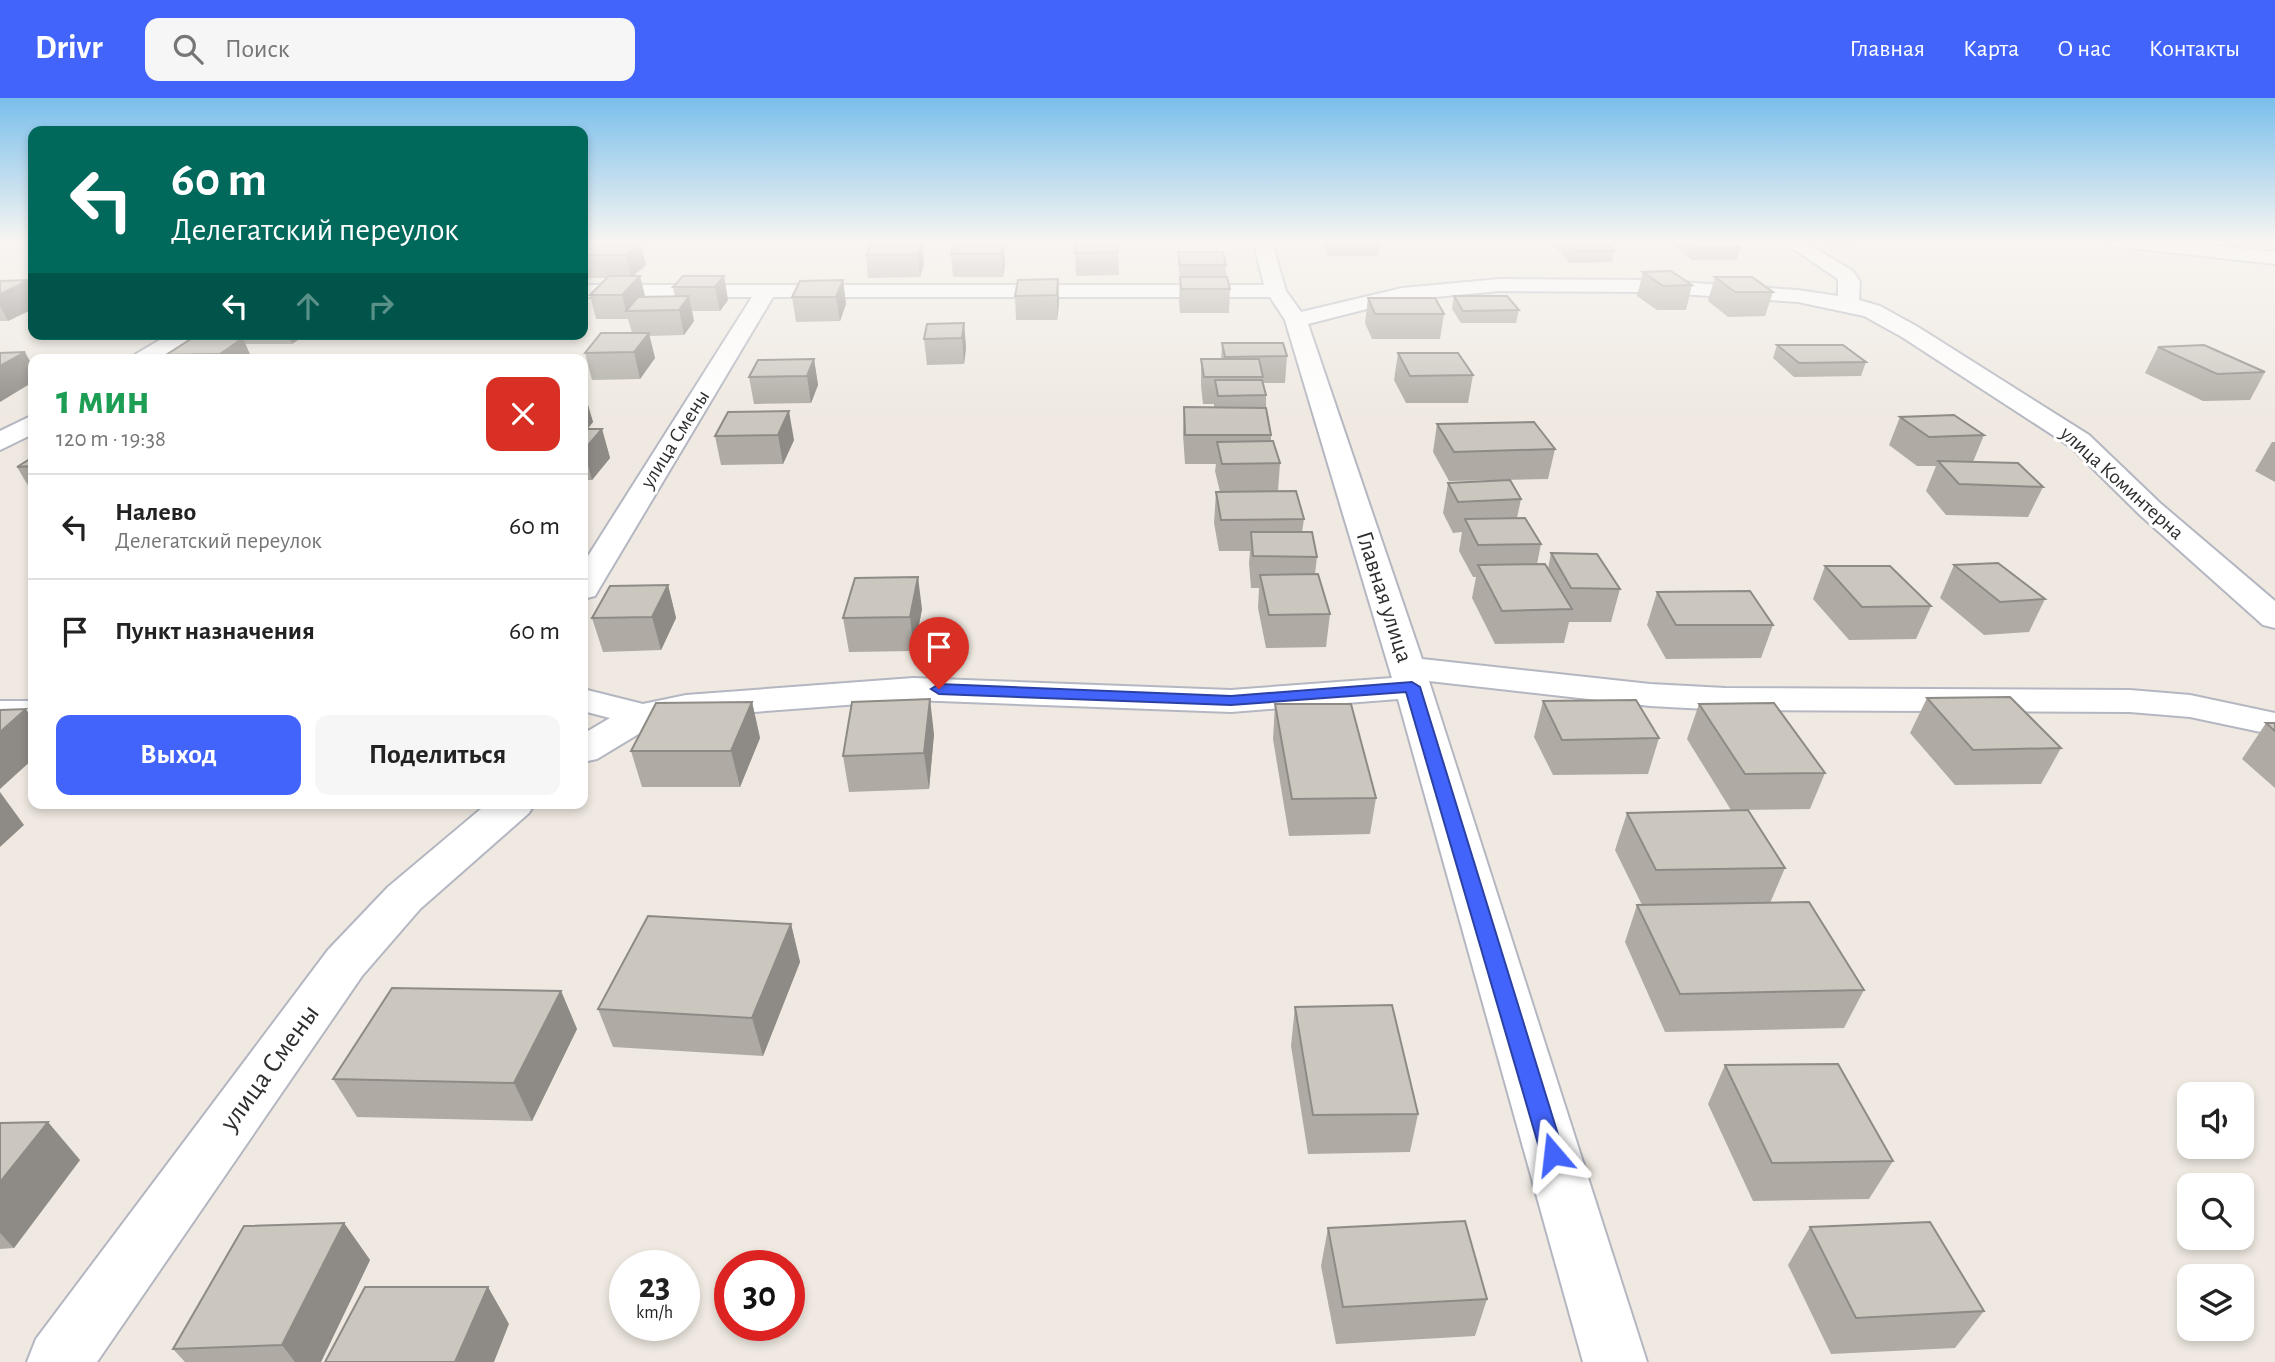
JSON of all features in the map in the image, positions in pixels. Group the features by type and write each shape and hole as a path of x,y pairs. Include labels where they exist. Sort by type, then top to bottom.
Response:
{"street":[{"name":"улица Смены","path":"588,581 761,299"},
{"name":"улица Коминтерна","path":"1059,299 1286,306 1354,299"},
{"name":"Главная улица","path":"1283,299 1409,677 1615,1362"},
{"name":"улица Коминтерна","path":"1819,299 1848,303 1872,311 1910,332 2080,441 2150,509 2275,618"},
{"path":"1848,299 1848,303"},
{"path":"152,354 176,340"},
{"path":"0,442 28,426"},
{"path":"588,747 643,715 686,706 913,689 1231,701 1409,677 1725,699 2130,701 2190,706 2275,724"},
{"path":"588,701 643,715"},
{"path":"0,712 28,712"},
{"name":"улица Смены","path":"59,1362 345,963 404,898 507,809"}],"building":[{"path":"636,299 687,299 679,310 626,311"},
{"path":"1368,299 1436,299 1444,314 1375,314"},
{"path":"1456,299 1510,299 1519,310 1463,311"},
{"path":"964,323 962,338 924,339 927,324"},
{"path":"601,333 649,333 634,352 585,353"},
{"path":"189,340 240,340 220,354 168,354"},
{"path":"1222,343 1283,343 1287,356 1225,357"},
{"path":"1777,345 1843,345 1866,362 1799,363"},
{"path":"2204,345 2265,372 2217,374 2158,347"},
{"path":"25,352 0,366 0,353"},
{"path":"1398,353 1458,353 1473,375 1410,376"},
{"path":"814,359 807,376 749,377 758,360"},
{"path":"1201,359 1259,359 1263,377 1204,377"},
{"path":"1215,380 1262,380 1266,395 1218,396"},
{"path":"1184,407 1266,408 1271,435 1185,435"},
{"path":"789,411 778,435 715,436 728,412"},
{"path":"1954,415 1984,435 1929,437 1900,417"},
{"path":"1534,422 1555,449 1454,452 1437,424"},
{"path":"588,429 602,429 588,445"},
{"path":"1273,441 1280,463 1222,464 1217,442"},
{"path":"28,460 28,466 17,467"},
{"path":"1938,461 2018,463 2043,487 1959,484"},
{"path":"1510,480 1521,499 1458,502 1448,483"},
{"path":"1296,491 1304,519 1221,520 1216,492"},
{"path":"1525,518 1541,544 1478,545 1465,519"},
{"path":"1251,532 1312,532 1317,557 1253,556"},
{"path":"1551,553 1597,554 1620,589 1571,588"},
{"path":"1998,563 2045,599 2000,602 1954,565"},
{"path":"1545,564 1572,609 1502,611 1478,565"},
{"path":"1825,566 1890,566 1931,606 1862,607"},
{"path":"1318,574 1330,614 1269,615 1260,575"},
{"path":"918,577 910,617 843,618 855,578"},
{"path":"668,585 652,617 592,618 610,586"},
{"path":"1750,591 1773,625 1676,625 1657,592"},
{"path":"2010,697 2061,748 1973,750 1927,698"},
{"path":"930,699 924,753 843,756 852,702"},
{"path":"1636,700 1659,738 1562,740 1543,701"},
{"path":"752,702 731,751 631,751 656,703"},
{"path":"1774,703 1825,773 1745,774 1699,704"},
{"path":"1275,704 1351,704 1376,798 1292,799"},
{"path":"26,709 0,732 0,710"},
{"path":"2266,723 2275,723 2275,731"},
{"path":"1748,810 1785,868 1656,870 1627,813"},
{"path":"1809,902 1864,990 1680,994 1637,905"},
{"path":"648,916 791,924 752,1018 598,1009"},
{"path":"392,988 561,991 514,1083 333,1079"},
{"path":"1392,1005 1418,1114 1313,1115 1295,1007"},
{"path":"1838,1064 1893,1161 1772,1163 1725,1065"},
{"path":"48,1122 0,1182 0,1123"},
{"path":"1465,1221 1487,1299 1343,1307 1328,1228"},
{"path":"1930,1222 1984,1311 1856,1318 1810,1227"},
{"path":"344,1223 282,1345 173,1349 244,1226"},
{"path":"365,1287 488,1287 455,1362 325,1362"}],"route":[{"path":"939,689 1231,701 1412,687 1553,1154"}]}
